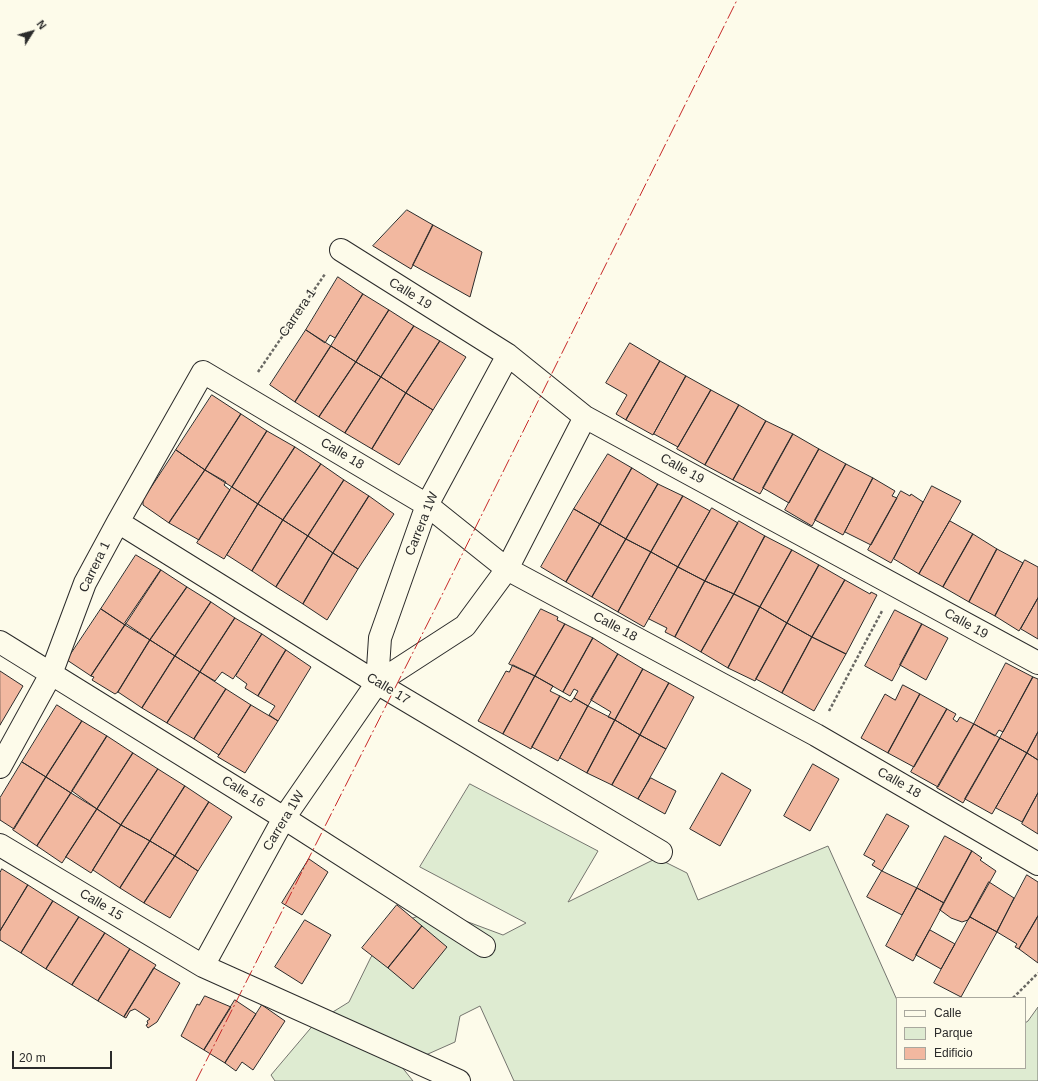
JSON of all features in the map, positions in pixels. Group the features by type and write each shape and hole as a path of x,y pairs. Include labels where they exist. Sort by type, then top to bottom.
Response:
{"street":[{"name":"Calle 19","path":"341,250 508,356 585,417 1038,663"},
{"name":"Carrera 1W","path":"377,683 380,638 427,505 508,356"},
{"name":"Calle 18","path":"203,372 427,505 507,569 816,734 1038,864"},
{"name":"Carrera 1","path":"0,767 50,674 85,583 203,372"},
{"name":"Carrera 1W","path":"203,966 284,818 377,683 465,626 507,569 585,417"},
{"name":"Calle 17","path":"118,522 377,683 661,852"},
{"name":"Calle 16","path":"0,642 284,818 484,946"},
{"name":"Calle 15","path":"0,845 203,966 459,1081"}],"path":[{"name":"Carrera 1","path":"242,396 341,250"},
{"path":"816,734 896,586"},
{"path":"1014,997 1038,973"}],"green space":[{"path":"470,784 598,851 568,902 657,858 687,873 698,900 828,846 896,998 896,1069 1026,1069 1026,1022 1038,1007 1038,1081 514,1081 480,1006 460,1016 455,1042 401,1066 413,1081 275,1081 271,1075 315,1023 349,1002 371,957 407,920 436,910 503,935 526,923 420,867"}],"building":[{"path":"407,210 433,225 411,269 373,246"},
{"path":"433,225 482,252 470,297 413,265"},
{"path":"338,277 363,294 335,338 330,335 325,343 306,330"},
{"path":"363,294 389,310 356,362 331,346"},
{"path":"389,310 414,326 381,377 356,362"},
{"path":"414,326 440,341 406,393 381,377"},
{"path":"306,330 331,346 295,402 270,385"},
{"path":"440,341 466,357 433,410 406,393"},
{"path":"630,343 660,361 626,420 616,414 627,395 606,383"},
{"path":"331,346 356,362 319,417 295,402"},
{"path":"660,361 686,376 653,435 626,420"},
{"path":"356,362 381,377 345,433 319,417"},
{"path":"686,376 711,390 678,447 654,434"},
{"path":"381,377 406,393 372,449 345,433"},
{"path":"711,390 739,405 705,465 677,449"},
{"path":"406,393 433,410 399,465 372,449"},
{"path":"212,395 241,414 205,470 176,450"},
{"path":"739,405 766,421 733,480 705,465"},
{"path":"241,414 267,431 232,487 205,470"},
{"path":"766,421 793,434 760,494 733,480"},
{"path":"267,431 295,447 258,504 232,487"},
{"path":"793,434 819,449 789,503 763,488"},
{"path":"295,447 321,464 283,520 258,504"},
{"path":"819,449 846,464 812,526 785,510"},
{"path":"176,450 205,470 169,523 143,505 143,500"},
{"path":"608,454 632,468 600,524 574,509"},
{"path":"321,464 344,480 308,536 283,520"},
{"path":"846,464 873,478 843,535 815,520"},
{"path":"632,468 658,484 626,539 600,524"},
{"path":"205,470 226,482 224,485 230,490 199,540 169,523"},
{"path":"873,478 895,491 892,496 897,498 871,545 845,532"},
{"path":"344,480 369,496 333,553 308,536"},
{"path":"658,484 683,496 651,552 626,539"},
{"path":"932,486 961,501 919,574 894,559"},
{"path":"232,487 258,504 224,559 197,543"},
{"path":"901,491 910,496 911,494 923,502 891,563 868,550"},
{"path":"369,496 394,514 358,569 333,553"},
{"path":"683,496 710,511 678,567 651,552"},
{"path":"258,504 283,520 252,571 227,555"},
{"path":"712,508 738,523 705,581 678,567"},
{"path":"574,509 600,524 566,582 541,567"},
{"path":"283,520 308,536 276,587 252,571"},
{"path":"739,521 765,536 734,594 705,581"},
{"path":"950,521 973,534 943,587 919,574"},
{"path":"600,524 626,539 592,597 566,582"},
{"path":"973,534 997,549 969,602 943,587"},
{"path":"308,536 333,553 303,604 276,587"},
{"path":"765,536 792,550 760,607 734,594"},
{"path":"626,539 651,552 618,612 592,597"},
{"path":"997,549 1023,563 995,616 969,602"},
{"path":"792,550 819,565 787,623 760,607"},
{"path":"651,552 678,567 644,627 618,612"},
{"path":"333,553 358,569 327,620 303,604"},
{"path":"136,555 161,570 125,625 101,609"},
{"path":"1025,560 1038,567 1038,598 1019,631 995,616"},
{"path":"819,565 845,580 812,637 787,623"},
{"path":"678,567 705,581 675,637 665,632 667,628 649,619"},
{"path":"161,570 187,587 150,640 125,623"},
{"path":"845,580 870,594 871,592 877,595 846,654 812,637"},
{"path":"705,581 734,594 701,652 675,637"},
{"path":"187,587 211,602 175,656 150,640"},
{"path":"734,594 760,607 728,668 701,652"},
{"path":"1038,598 1038,639 1021,629"},
{"path":"211,602 235,618 200,672 175,656"},
{"path":"760,607 787,623 755,681 728,668"},
{"path":"101,609 125,625 91,676 67,660"},
{"path":"541,609 558,617 557,620 565,624 535,676 509,664"},
{"path":"895,610 922,624 892,681 865,666"},
{"path":"235,618 262,634 233,679 222,672 215,681 200,672"},
{"path":"787,623 812,637 782,693 756,679"},
{"path":"565,624 593,638 563,692 535,676"},
{"path":"922,624 948,638 926,680 900,665"},
{"path":"125,625 150,640 118,692 115,694 92,680 94,677 91,676"},
{"path":"262,634 286,650 258,696 245,688 247,684 236,676"},
{"path":"812,637 846,654 814,711 782,693"},
{"path":"593,638 618,654 588,706 574,698 578,691 574,689 570,696 563,692"},
{"path":"150,640 175,656 142,708 118,692"},
{"path":"286,650 311,667 278,721 269,715 275,706 258,696"},
{"path":"618,654 643,669 615,720 608,717 611,712 591,700"},
{"path":"175,656 200,672 167,723 142,708"},
{"path":"1006,663 1033,677 1003,732 999,730 995,736 974,724"},
{"path":"513,665 535,676 503,734 478,721 506,671 509,672"},
{"path":"643,669 669,683 640,735 615,720"},
{"path":"0,671 23,686 0,725"},
{"path":"200,672 226,689 194,739 167,723"},
{"path":"535,676 553,686 550,691 560,696 531,749 503,734"},
{"path":"1033,677 1038,679 1038,732 1027,753 1000,738"},
{"path":"669,683 694,697 666,749 640,735"},
{"path":"903,685 920,694 888,753 861,738 885,694 895,700"},
{"path":"226,689 251,705 219,755 194,739"},
{"path":"920,694 947,709 914,767 888,753"},
{"path":"560,696 571,702 574,698 588,706 558,761 532,747"},
{"path":"57,705 82,721 46,777 22,762"},
{"path":"251,705 278,721 245,773 218,757"},
{"path":"588,706 615,720 587,773 560,758"},
{"path":"947,709 956,714 953,719 957,722 960,717 974,724 938,787 911,772"},
{"path":"615,720 640,735 612,785 587,773"},
{"path":"82,721 107,736 71,793 46,777"},
{"path":"974,724 1000,738 963,803 937,788"},
{"path":"1038,732 1038,760 1027,753"},
{"path":"640,735 666,749 638,799 612,785"},
{"path":"107,736 133,753 97,809 72,791"},
{"path":"1000,738 1027,753 992,814 965,799"},
{"path":"133,753 158,769 121,825 97,809"},
{"path":"1027,753 1038,760 1038,793 1022,822 996,808"},
{"path":"22,762 46,777 14,829 0,820 0,798"},
{"path":"813,764 839,779 810,831 784,816"},
{"path":"158,769 185,786 150,841 121,825"},
{"path":"722,773 751,790 720,846 690,829"},
{"path":"46,777 71,793 37,846 13,830"},
{"path":"651,778 676,791 665,814 638,799"},
{"path":"185,786 209,802 175,856 150,841"},
{"path":"71,793 97,809 62,863 37,846"},
{"path":"1038,793 1038,834 1022,824"},
{"path":"209,802 232,817 198,871 175,856"},
{"path":"97,809 121,825 91,873 66,857"},
{"path":"887,814 909,826 882,871 872,865 875,861 864,855"},
{"path":"121,825 150,841 120,888 93,870"},
{"path":"945,836 972,851 944,903 917,888"},
{"path":"150,841 175,856 144,903 120,888"},
{"path":"972,851 982,858 980,860 996,871 968,920 962,922 951,918 940,910"},
{"path":"175,856 198,871 170,918 144,903"},
{"path":"309,859 328,872 302,915 282,903"},
{"path":"2,869 28,885 0,931 0,873"},
{"path":"882,871 917,888 902,915 867,897"},
{"path":"1027,875 1038,882 1038,916 1019,949 1015,947 1017,944 997,932"},
{"path":"989,882 1014,898 997,932 970,917"},
{"path":"28,885 53,901 21,953 0,940 0,931"},
{"path":"917,888 944,903 913,961 886,946"},
{"path":"53,901 79,917 46,969 21,953"},
{"path":"397,905 422,926 388,968 362,948"},
{"path":"1038,916 1038,963 1019,949"},
{"path":"79,917 105,933 72,985 46,969"},
{"path":"970,917 997,932 961,997 934,983"},
{"path":"305,920 331,935 302,984 275,967"},
{"path":"422,926 447,947 413,989 388,968"},
{"path":"930,930 955,944 941,969 916,955"},
{"path":"105,933 130,949 98,1001 72,985"},
{"path":"130,949 156,965 124,1017 98,1001"},
{"path":"154,968 180,983 157,1022 148,1028 146,1025 148,1024 147,1021 150,1019 135,1009 130,1011 126,1018 124,1017"},
{"path":"205,996 231,1007 204,1050 181,1036 197,1004 199,1005"},
{"path":"235,1000 256,1014 225,1063 204,1050"},
{"path":"262,1005 285,1021 253,1070 242,1062 236,1071 225,1063"}],"power":[{"path":"196,1081 438,603 737,0"}]}
